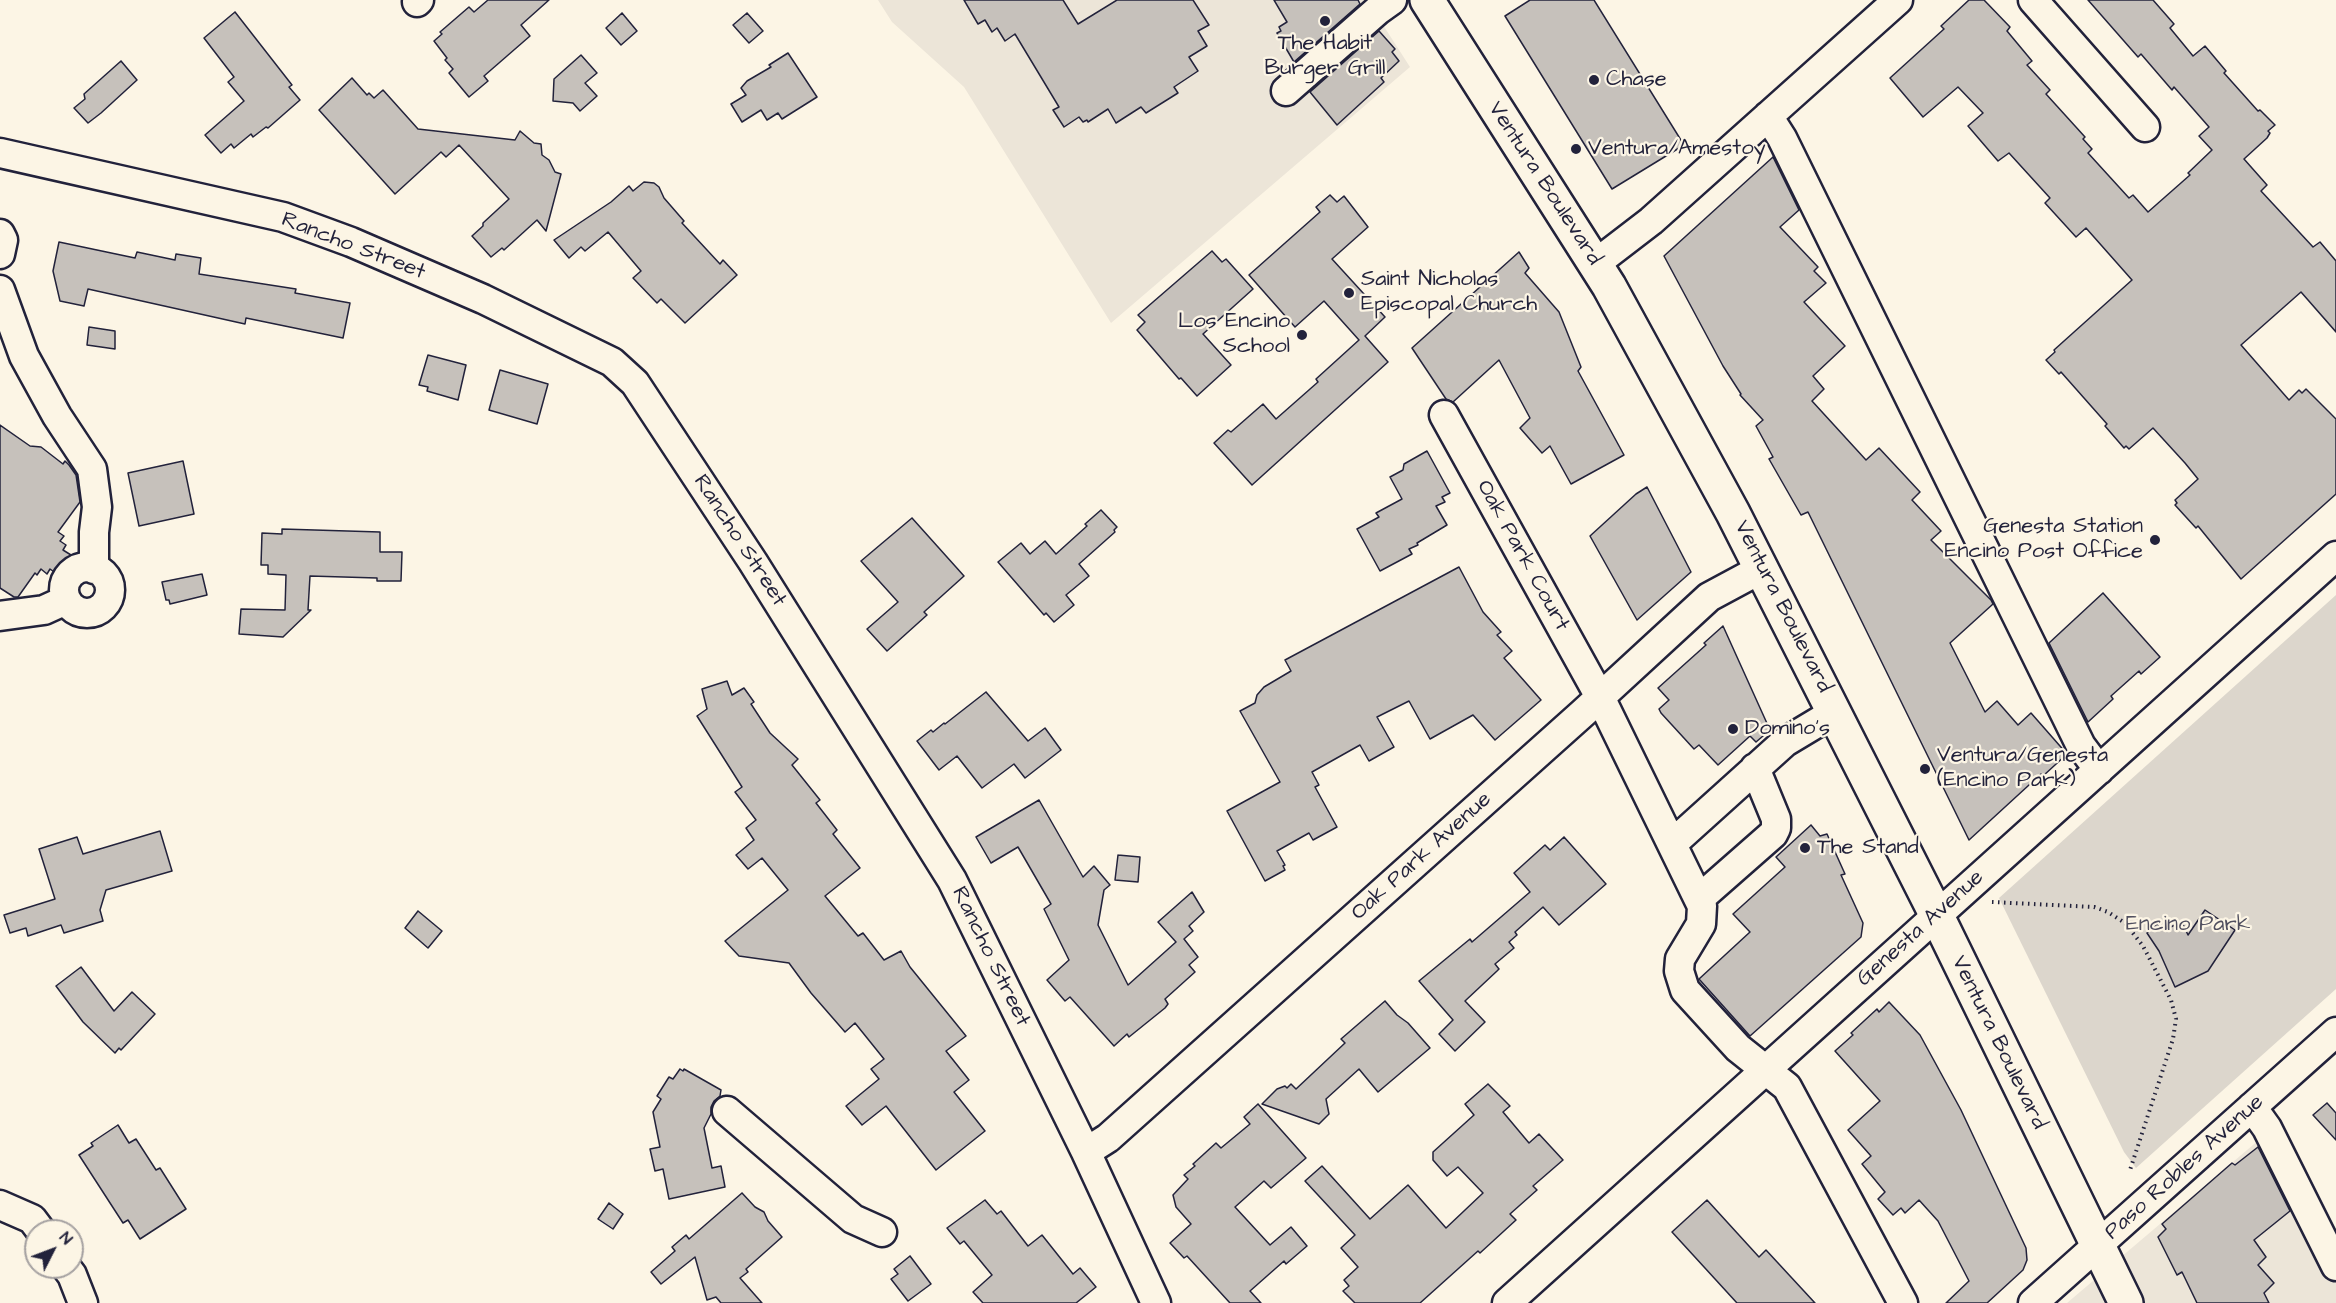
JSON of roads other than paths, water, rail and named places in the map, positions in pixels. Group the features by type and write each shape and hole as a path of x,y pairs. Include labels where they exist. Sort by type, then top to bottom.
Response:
{"main road":[{"name":"Ventura Boulevard","path":"1427,0 1595,264 1644,348 1763,568 1937,916 2126,1303"}],"street":[{"path":"1286,92 1392,0"},
{"path":"1595,264 1639,232 1899,0"},
{"path":"2033,0 2145,127"},
{"path":"1768,116 1782,138 2081,746 2099,770"},
{"name":"Rancho Street","path":"0,155 283,218 332,235 494,304 612,362 628,376 635,383 748,554 952,880 1086,1152 1156,1303"},
{"path":"0,234 3,240 0,252"},
{"path":"0,290 24,356 57,417 92,469 97,507 94,569"},
{"name":"Oak Park Court","path":"1444,415 1600,697 1699,899"},
{"name":"Genesta Avenue","path":"1507,1303 2336,556"},
{"name":"Oak Park Avenue","path":"1086,1152 1108,1138 1709,597 1763,568"},
{"path":"79,569 94,569 106,578 109,585 108,599 104,605 91,613 84,613 70,607 66,600 64,585 72,572 79,569"},
{"path":"0,616 44,610 66,600"},
{"path":"1672,844 1785,742 1834,712"},
{"path":"1755,768 1776,819 1776,828 1773,834 1699,899 1702,906 1701,924 1680,959 1679,971 1685,990 1738,1048 1787,1088 1903,1303"},
{"name":"Paso Robles Avenue","path":"2033,1303 2336,1032"},
{"path":"2252,1107 2267,1128 2336,1266"},
{"path":"727,1111 853,1219 882,1232"},
{"path":"0,1205 32,1219"},
{"path":"74,1279 83,1303"}],"place":[{"name":"The Habit Burger Grill","path":"1325,21"},
{"name":"Chase","path":"1594,80"},
{"name":"Ventura/Amestoy","path":"1576,149"},
{"name":"Saint Nicholas Episcopal Church","path":"1349,293"},
{"name":"Los Encino School","path":"1302,335"},
{"name":"Genesta Station Encino Post Office","path":"2155,540"},
{"name":"Domino's","path":"1733,729"},
{"name":"Ventura/Genesta (Encino Park)","path":"1925,769"},
{"name":"The Stand","path":"1805,848"}],"park label":[{"name":"Encino Park","path":"2188,925"}]}
